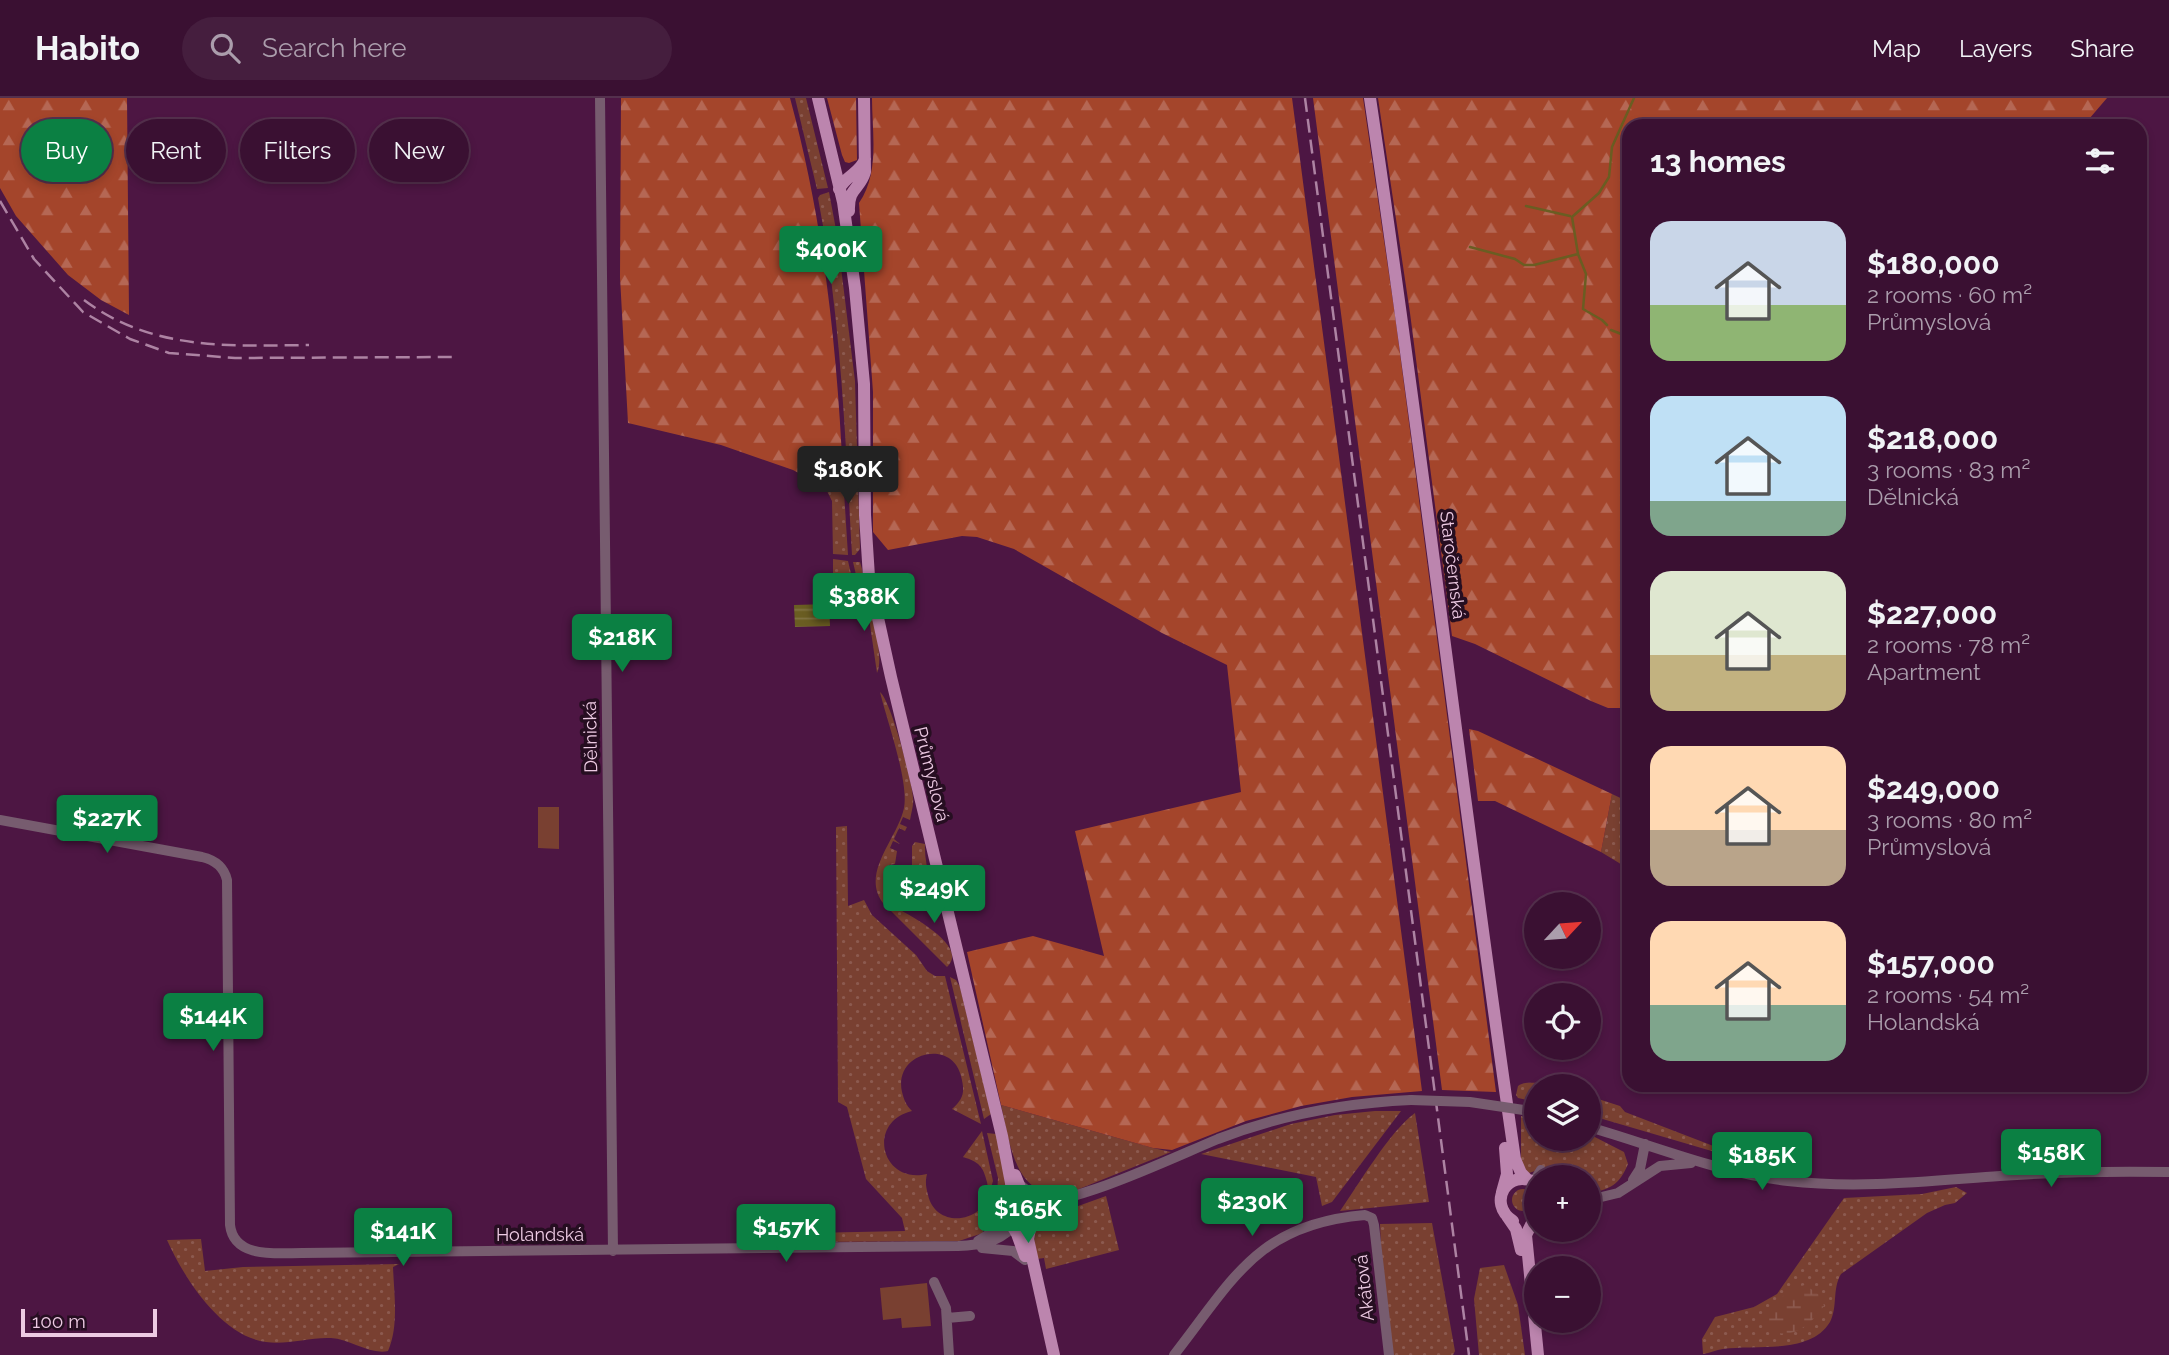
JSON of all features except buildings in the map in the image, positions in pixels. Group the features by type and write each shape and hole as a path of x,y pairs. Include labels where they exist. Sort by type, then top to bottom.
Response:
{"main road":[{"path":"810,98 849,238"},
{"path":"818,98 835,167 835,205 858,362 865,471"},
{"path":"864,98 865,159 863,177 849,197 849,238 864,384 865,471"},
{"name":"Staročernská","path":"1370,98 1402,314 1496,1036 1515,1159 1524,1174"},
{"path":"836,188 860,169 865,159"},
{"path":"835,167 842,174 851,174"},
{"path":"836,188 846,190 855,187"},
{"name":"Průmyslová","path":"865,471 866,540 872,590 1002,1136 1011,1183 1009,1210"},
{"name":"Staročernská","path":"1496,1036 1507,1164 1501,1205 1507,1216"},
{"name":"Průmyslová","path":"1002,1136 1027,1205"},
{"path":"1502,1192 1511,1181 1524,1179"},
{"path":"1044,1313 1027,1262 1007,1220 1009,1210 1019,1203 1032,1210 1028,1239 1054,1355"},
{"path":"1507,1216 1518,1223 1524,1222"},
{"path":"1507,1216 1518,1234 1538,1355"},
{"path":"1013,1228 1025,1229 1032,1221"},
{"path":"1527,1242 1536,1341"}],"street":[{"name":"Dělnická","path":"600,98 613,1251"},
{"name":"Holandská","path":"0,820 207,859 221,867 227,880 230,1226 235,1242 250,1250 295,1253 958,1246 987,1243 1002,1237 1013,1228"},
{"path":"1027,1205 1044,1203 1103,1185 1237,1133 1292,1116 1359,1104 1411,1100 1470,1102 1524,1111"},
{"path":"1601,1131 1701,1162 1786,1181 1842,1185 1931,1182 2040,1173 2169,1172"},
{"path":"1629,1185 1640,1169 1645,1144"},
{"path":"1601,1197 1612,1195 1665,1165 1701,1162"},
{"path":"1017,1182 1026,1190 1040,1196 1066,1197"},
{"path":"1032,1221 1103,1185"},
{"name":"Holandská","path":"958,1246 970,1244 990,1234 1001,1224 1009,1210"},
{"name":"Akátová","path":"1174,1355 1238,1274 1277,1240 1322,1221 1362,1215 1372,1218 1389,1355"},
{"name":"Holandská","path":"958,1246 1013,1251 1021,1254 1027,1262"},
{"path":"934,1282 946,1308 948,1355"},
{"path":"947,1318 970,1316"}],"green space":[{"path":"0,98 127,98 129,315 101,300 68,275 16,216 0,188"},
{"path":"621,98 790,98 812,192 833,333 843,476 827,491 793,470 721,445 628,423 620,277"},
{"path":"795,98 806,98 828,188 817,189"},
{"path":"827,98 856,98 857,160 845,162"},
{"path":"872,98 1292,98 1422,1091 1352,1097 1301,1106 1246,1121 1172,1150 1153,1148 1001,1105 967,952 1033,936 1104,956 1075,831 1241,792 1227,665 1162,633 1014,549 977,537 962,536 888,550 873,532 873,392 859,203 866,191 872,166"},
{"path":"1313,98 1363,98 1395,315 1496,1092 1442,1090"},
{"path":"1378,98 2107,98 2089,119 1622,119 1622,708 1608,708 1591,701 1475,644 1452,636 1410,313"},
{"path":"829,192 855,381 860,549 855,555 852,555 837,332 818,198"},
{"path":"843,476 848,555 833,554 832,501 827,491"},
{"path":"833,559 848,561 856,595 864,611 833,611"},
{"path":"853,562 860,562 874,622 879,652 877,673 868,611 861,596"},
{"path":"880,692 890,710 900,742 913,801 910,820 903,817 900,824 907,827 905,831 899,828 894,839 900,844 893,841 890,848 897,851 895,864 889,865 889,874 895,874 895,878 885,878 885,895 888,906 912,917 944,941 951,950 952,959 947,967 883,903 877,892 878,868 900,819 905,796"},
{"path":"1469,729 1612,794 1601,852 1495,801 1478,801"},
{"path":"1612,794 1622,799 1622,865 1601,852"},
{"path":"538,807 559,807 559,849 538,848"},
{"path":"847,826 848,906 864,900 872,915 916,955 927,971 935,976 945,976 981,1124 952,1109 963,1091 956,1064 947,1057 925,1055 914,1059 906,1067 902,1078 902,1092 912,1111 898,1117 888,1127 884,1139 890,1162 911,1175 927,1174 928,1195 933,1207 942,1215 953,1218 975,1213 983,1206 987,1195 987,1182 982,1168 963,1157 982,1131 993,1181 985,1207 983,1233 959,1241 807,1242 802,1239 809,1238 809,1233 905,1231 902,1218 866,1179 847,1107 838,1102 836,827"},
{"path":"915,842 925,844 928,870 940,911 937,915 931,914 912,900 912,846"},
{"path":"950,977 956,980 960,987 991,1114 984,1119"},
{"path":"1521,1084 1524,1084 1524,1099 1516,1095"},
{"path":"1601,1100 1620,1106 1625,1112 1716,1147 1715,1152 1601,1119"},
{"path":"1001,1105 1171,1152 1079,1189 1058,1193 1042,1191 1030,1183 1020,1171"},
{"path":"1401,1111 1332,1202 1322,1206 1316,1177 1201,1154 1291,1124 1335,1115"},
{"path":"1415,1113 1429,1202 1340,1211 1385,1145"},
{"path":"1521,1116 1524,1117 1524,1151 1601,1151 1601,1140 1624,1152 1628,1164 1613,1185 1601,1190 1601,1165 1524,1165 1524,1169 1521,1166"},
{"path":"987,1133 996,1134 1004,1167 1006,1202 997,1194 998,1178"},
{"path":"1956,1187 1967,1193 1955,1203 1927,1213 1841,1274 1830,1322 1821,1332 1796,1344 1723,1349 1703,1354 1702,1339 1715,1317 1754,1307 1777,1294 1844,1198 1922,1194"},
{"path":"1523,1189 1523,1211 1513,1204 1512,1200 1519,1190"},
{"path":"1106,1196 1119,1250 1046,1269 1044,1258 1037,1259 1035,1247 1034,1236 1040,1222"},
{"path":"1432,1223 1455,1351 1453,1355 1392,1355 1382,1270 1380,1224"},
{"path":"201,1239 205,1271 243,1267 399,1264 393,1267 395,1321 388,1351 374,1351 331,1338 266,1342 234,1329 206,1303 183,1271 167,1240"},
{"path":"1504,1265 1518,1305 1525,1355 1479,1355 1474,1299 1480,1268"},
{"path":"927,1283 931,1326 902,1328 901,1318 883,1320 880,1288"},
{"path":"1805,1285 1821,1296 1824,1306 1819,1313 1807,1325 1793,1332 1786,1334 1769,1330 1765,1319 1772,1308 1787,1293"}],"shaded area":[{"path":"829,604 830,626 795,627 794,605"}],"waterway":[{"path":"1625,119 1634,98"},
{"path":"1607,325 1583,309 1586,274 1578,254 1572,217 1599,193 1609,177 1612,147 1622,125"},
{"path":"1526,206 1570,216"},
{"path":"1470,247 1515,259 1524,265 1578,254"},
{"path":"1611,330 1622,334"}],"railway":[{"path":"1305,98 1469,1355"},
{"path":"0,201 34,259 83,312 130,339 169,353 235,358 457,357"},
{"path":"84,300 110,317 164,337 221,345 309,345"}]}
